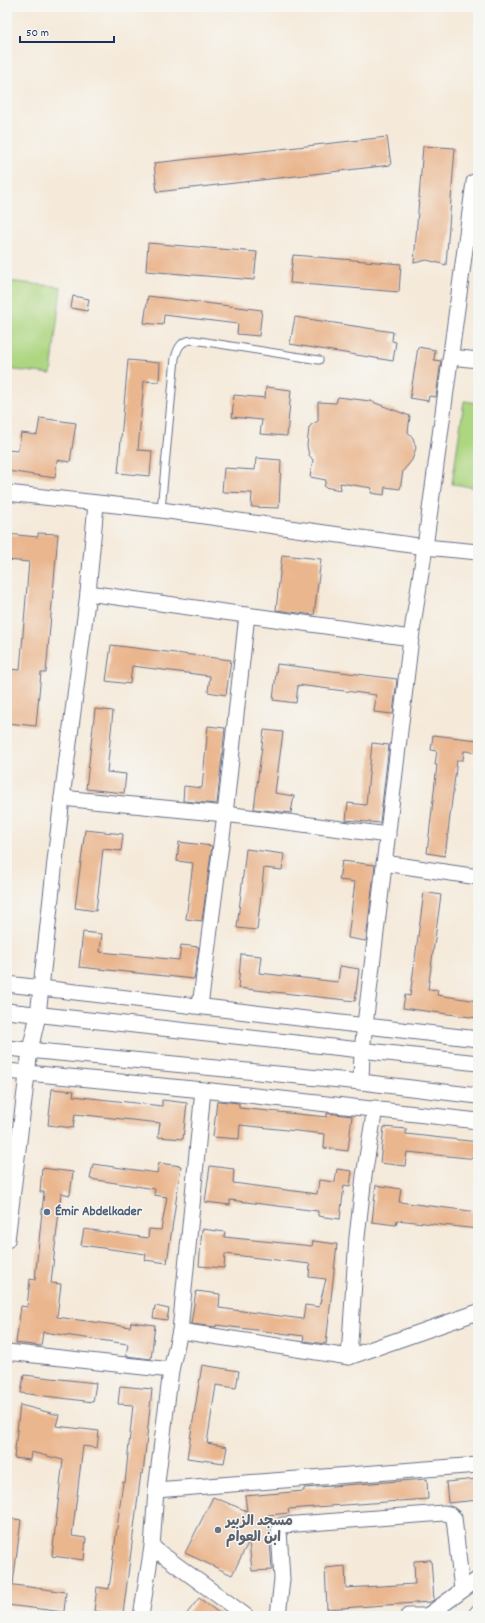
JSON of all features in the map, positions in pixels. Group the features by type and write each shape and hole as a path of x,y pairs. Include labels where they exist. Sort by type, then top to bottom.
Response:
{"street":[{"path":"361,1082 362,1050 412,638 426,546 474,182"},
{"path":"451,357 478,360"},
{"path":"7,493 161,510 478,552"},
{"path":"7,1240 30,1050 38,1015 62,798 88,593 96,504"},
{"path":"88,593 412,638"},
{"path":"200,1006 225,814 247,615"},
{"path":"62,798 225,814 388,835"},
{"path":"384,863 478,876"},
{"path":"7,984 478,1040"},
{"path":"7,1011 478,1063"},
{"path":"7,1048 361,1082 478,1096"},
{"path":"7,1071 375,1108 478,1121"},
{"path":"141,1616 152,1547 156,1490 171,1370 180,1330 203,1090"},
{"path":"349,1357 357,1237 364,1176 375,1108"},
{"path":"180,1330 349,1357 478,1312"},
{"path":"7,1352 171,1370"},
{"path":"156,1490 478,1465"},
{"path":"278,1616 282,1579 279,1530 283,1525 436,1513 449,1514 454,1518 462,1590"},
{"path":"152,1547 246,1616"},
{"path":"408,1616 427,1616 478,1578"},
{"path":"474,1616 478,1612"}],"lane":[{"path":"161,510 175,358 180,345 188,340 194,340 319,360"}],"green space":[{"path":"7,281 61,287 51,374 7,369"},
{"path":"464,401 478,403 478,488 452,484"}],"building":[{"path":"387,137 391,165 157,192 154,163"},
{"path":"423,146 455,148 446,265 427,260 414,263"},
{"path":"148,243 257,252 254,280 146,271"},
{"path":"293,255 401,264 399,292 290,283"},
{"path":"73,296 89,299 87,311 71,308"},
{"path":"148,296 262,310 259,336 237,334 238,324 164,315 163,325 144,323"},
{"path":"295,317 393,332 392,341 396,342 393,361 290,344"},
{"path":"418,347 435,350 434,360 441,361 436,397 429,396 428,401 410,398"},
{"path":"128,360 160,363 159,382 144,381 138,450 152,451 150,476 118,473"},
{"path":"266,387 291,390 287,436 260,434 262,420 232,417 234,395 265,398"},
{"path":"338,397 370,401 410,416 408,432 413,438 416,448 412,460 403,471 400,489 385,487 384,495 371,493 372,488 340,483 341,490 324,487 326,480 310,477 313,460 309,455 307,446 309,428 318,421 318,402 336,403"},
{"path":"40,418 76,423 70,462 57,460 55,478 7,471 7,450 18,451 21,433 37,435"},
{"path":"256,458 281,460 279,508 251,507 252,493 222,492 224,468 255,470"},
{"path":"38,533 58,534 46,673 41,673 36,726 7,723 8,669 20,670 29,562 7,560 7,534 38,537"},
{"path":"282,555 321,559 314,615 276,610"},
{"path":"111,645 231,660 226,695 208,692 210,676 132,666 130,684 106,681"},
{"path":"277,664 397,679 393,714 374,712 376,695 298,685 296,703 273,700"},
{"path":"95,709 113,711 107,772 126,774 124,793 86,789"},
{"path":"208,726 225,728 217,804 183,801 184,786 202,788"},
{"path":"264,730 283,732 275,793 294,796 291,813 254,809"},
{"path":"433,735 478,740 478,752 464,751 463,760 457,760 445,856 427,853 437,765 435,765 437,751 431,750"},
{"path":"372,743 389,745 380,823 346,820 348,803 366,805"},
{"path":"85,830 123,834 121,851 103,849 96,911 75,908"},
{"path":"179,842 212,846 202,921 186,919 193,863 177,861"},
{"path":"246,849 284,854 282,870 264,868 257,930 237,928"},
{"path":"342,861 375,865 366,941 348,938 355,882 339,880"},
{"path":"424,892 441,895 428,989 438,990 437,995 478,1001 478,1018 403,1008 405,995 410,996"},
{"path":"83,932 102,934 100,952 179,960 181,945 199,947 194,979 79,967"},
{"path":"241,954 261,956 259,973 338,982 340,966 359,969 355,1001 238,988"},
{"path":"52,1089 74,1091 73,1096 162,1106 162,1100 187,1103 183,1139 158,1137 160,1123 75,1114 73,1128 48,1125"},
{"path":"217,1101 239,1103 239,1108 327,1117 327,1113 352,1116 348,1151 324,1148 325,1134 240,1125 239,1139 213,1137"},
{"path":"384,1127 406,1129 406,1134 478,1142 478,1159 407,1152 405,1166 380,1163"},
{"path":"159,1163 181,1166 167,1263 145,1260 146,1254 81,1245 84,1229 148,1238 149,1229 161,1230 167,1197 154,1195 155,1189 90,1179 93,1164 157,1173"},
{"path":"210,1166 234,1169 233,1183 317,1194 319,1180 335,1182 337,1169 352,1171 350,1186 344,1185 340,1219 318,1216 318,1211 230,1200 230,1205 205,1202"},
{"path":"42,1168 73,1172 70,1195 61,1193 51,1283 61,1284 57,1317 130,1327 131,1322 155,1325 151,1359 126,1356 128,1344 43,1332 41,1346 16,1343 21,1306 27,1307 30,1279 35,1280 44,1192 40,1192"},
{"path":"376,1185 401,1189 399,1202 478,1212 478,1229 397,1220 396,1225 372,1222"},
{"path":"202,1229 225,1232 224,1237 312,1246 313,1241 337,1244 326,1344 303,1341 304,1336 216,1325 216,1327 191,1324 196,1291 220,1294 219,1308 303,1319 305,1305 319,1307 326,1279 309,1277 310,1264 225,1254 224,1268 199,1266"},
{"path":"155,1306 169,1309 167,1320 153,1318"},
{"path":"202,1365 239,1371 236,1388 216,1385 207,1443 227,1447 224,1463 187,1458"},
{"path":"24,1375 96,1383 93,1402 21,1393"},
{"path":"120,1386 152,1389 143,1474 141,1473 123,1614 94,1611 97,1587 109,1589 123,1482 125,1483 133,1405 118,1404"},
{"path":"20,1405 59,1415 56,1426 99,1431 97,1448 83,1446 72,1536 86,1538 84,1560 52,1556 63,1460 31,1452 30,1460 14,1458"},
{"path":"427,1479 428,1499 288,1509 289,1513 268,1515 272,1570 252,1571 249,1541 232,1575 185,1553 213,1497 247,1511 245,1496 304,1491 304,1488"},
{"path":"478,1479 478,1500 448,1503 446,1482"},
{"path":"7,1518 21,1520 13,1584 7,1584"},
{"path":"431,1560 434,1600 430,1602 327,1609 325,1568 345,1566 346,1588 415,1584 414,1561"},
{"path":"7,1584 66,1592 64,1612 7,1605"},
{"path":"199,1598 223,1616 185,1616"}],"place":[{"name":"Émir Abdelkader","path":"47,1212"},
{"name":"مسجد الزبير ابن العوام","path":"218,1530"}]}
